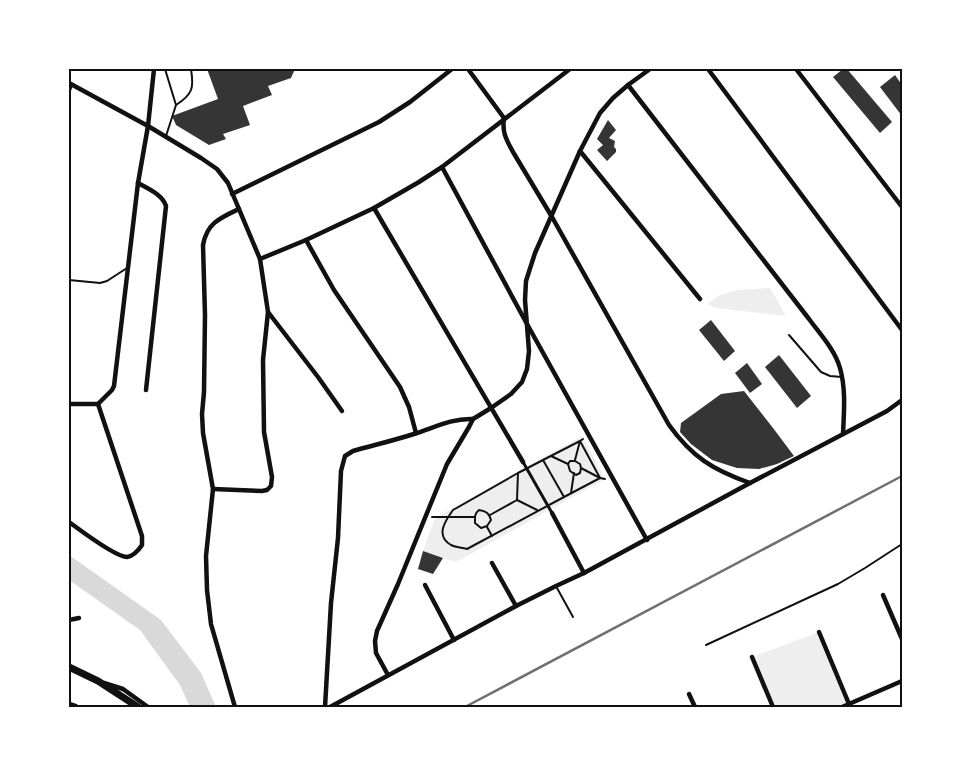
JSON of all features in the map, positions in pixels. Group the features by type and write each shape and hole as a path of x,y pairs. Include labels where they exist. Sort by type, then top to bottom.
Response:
{"highway":[{"path":"69,667 98,681 138,707"},
{"path":"69,705 75,707"}],"street":[{"path":"69,404 98,404 114,386 138,183 148,126 154,69"},
{"path":"232,194 379,122 410,102 452,69"},
{"path":"468,69 504,118 503,129 508,143 677,436 700,459 717,470 750,483"},
{"path":"260,259 306,240 401,193 442,167 570,69"},
{"path":"325,707 331,603 338,538 341,471 345,456 353,451 454,421 472,419 511,394 522,382 527,369 528,351 524,300 526,281 535,253 580,151 600,113 613,98 650,69"},
{"path":"708,69 902,330"},
{"path":"796,69 902,207"},
{"path":"70,84 166,136 217,169 228,183 260,259 268,312 263,360 264,432 272,484 262,491 213,489"},
{"path":"628,85 834,354 842,377 844,399 843,434"},
{"path":"580,151 700,299"},
{"path":"442,167 647,540"},
{"path":"138,183 158,194 164,200 166,206 146,390"},
{"path":"374,208 527,468 584,573"},
{"path":"235,707 211,624 207,590 206,556 213,489 203,433 202,414 205,315 203,245 205,237 216,220 239,209"},
{"path":"306,240 334,290 400,388 409,407 416,433"},
{"path":"268,312 342,411"},
{"path":"330,707 516,606 647,540 887,411 902,400"},
{"path":"69,522 124,557 134,554 142,545 142,536 98,404"},
{"path":"388,675 376,653 375,641 377,630 447,464 469,428 472,419"},
{"path":"492,563 516,606"},
{"path":"425,585 454,640"},
{"path":"883,595 902,639"},
{"path":"69,620 79,618"},
{"path":"819,632 849,704"},
{"path":"752,657 774,707"},
{"path":"842,707 902,680"},
{"path":"98,681 122,689 148,707"},
{"path":"689,694 695,707"}],"lane":[{"path":"165,69 176,105 166,136"},
{"path":"176,105 186,99 192,90 194,84 192,69"},
{"path":"69,94 70,84"},
{"path":"69,280 100,283 107,281 128,266"},
{"path":"788,335 821,372 830,376 842,377"},
{"path":"706,645 838,584 902,544"},
{"path":"556,586 573,617"}],"path":[{"path":"589,436 527,468 453,510 442,530 443,537 451,545 467,549 600,478"},
{"path":"575,461 580,442"},
{"path":"580,442 600,478"},
{"path":"551,456 568,464 570,470 576,475 580,472 581,468"},
{"path":"544,460 564,497"},
{"path":"568,464 570,460 575,461 580,464 581,468 606,480 612,476"},
{"path":"517,500 518,473"},
{"path":"571,493 574,473"},
{"path":"517,500 538,511"},
{"path":"490,515 517,500"},
{"path":"479,510 486,511 490,515 491,520 487,526 481,528 475,524 474,517 479,510"},
{"path":"425,517 474,517"},
{"path":"487,526 492,536"}],"shaded area":[{"path":"770,288 786,316 716,308 707,304 720,295 737,290"},
{"path":"582,436 605,479 456,562 423,551 435,518"},
{"path":"69,555 161,620 201,673 216,707 190,707 180,685 140,630 69,580"},
{"path":"819,632 848,701 836,707 773,707 752,657"}],"building":[{"path":"207,69 295,69 291,78 268,86 272,95 243,106 250,125 223,134 226,139 209,145 176,125 172,116 218,99"},
{"path":"843,69 847,69 892,122 880,133 833,77"},
{"path":"895,75 902,85 902,116 880,87"},
{"path":"608,120 616,130 609,138 615,141 614,147 616,152 607,161 597,150 603,145 597,139"},
{"path":"711,320 735,351 724,361 699,330"},
{"path":"779,355 811,396 797,408 765,367"},
{"path":"747,363 762,384 750,393 735,373"},
{"path":"744,391 794,456 777,464 759,469 737,468 712,460 691,444 680,432 681,423 721,394"},
{"path":"423,551 443,558 433,574 418,569"}],"railway":[{"path":"465,707 902,476"}]}
